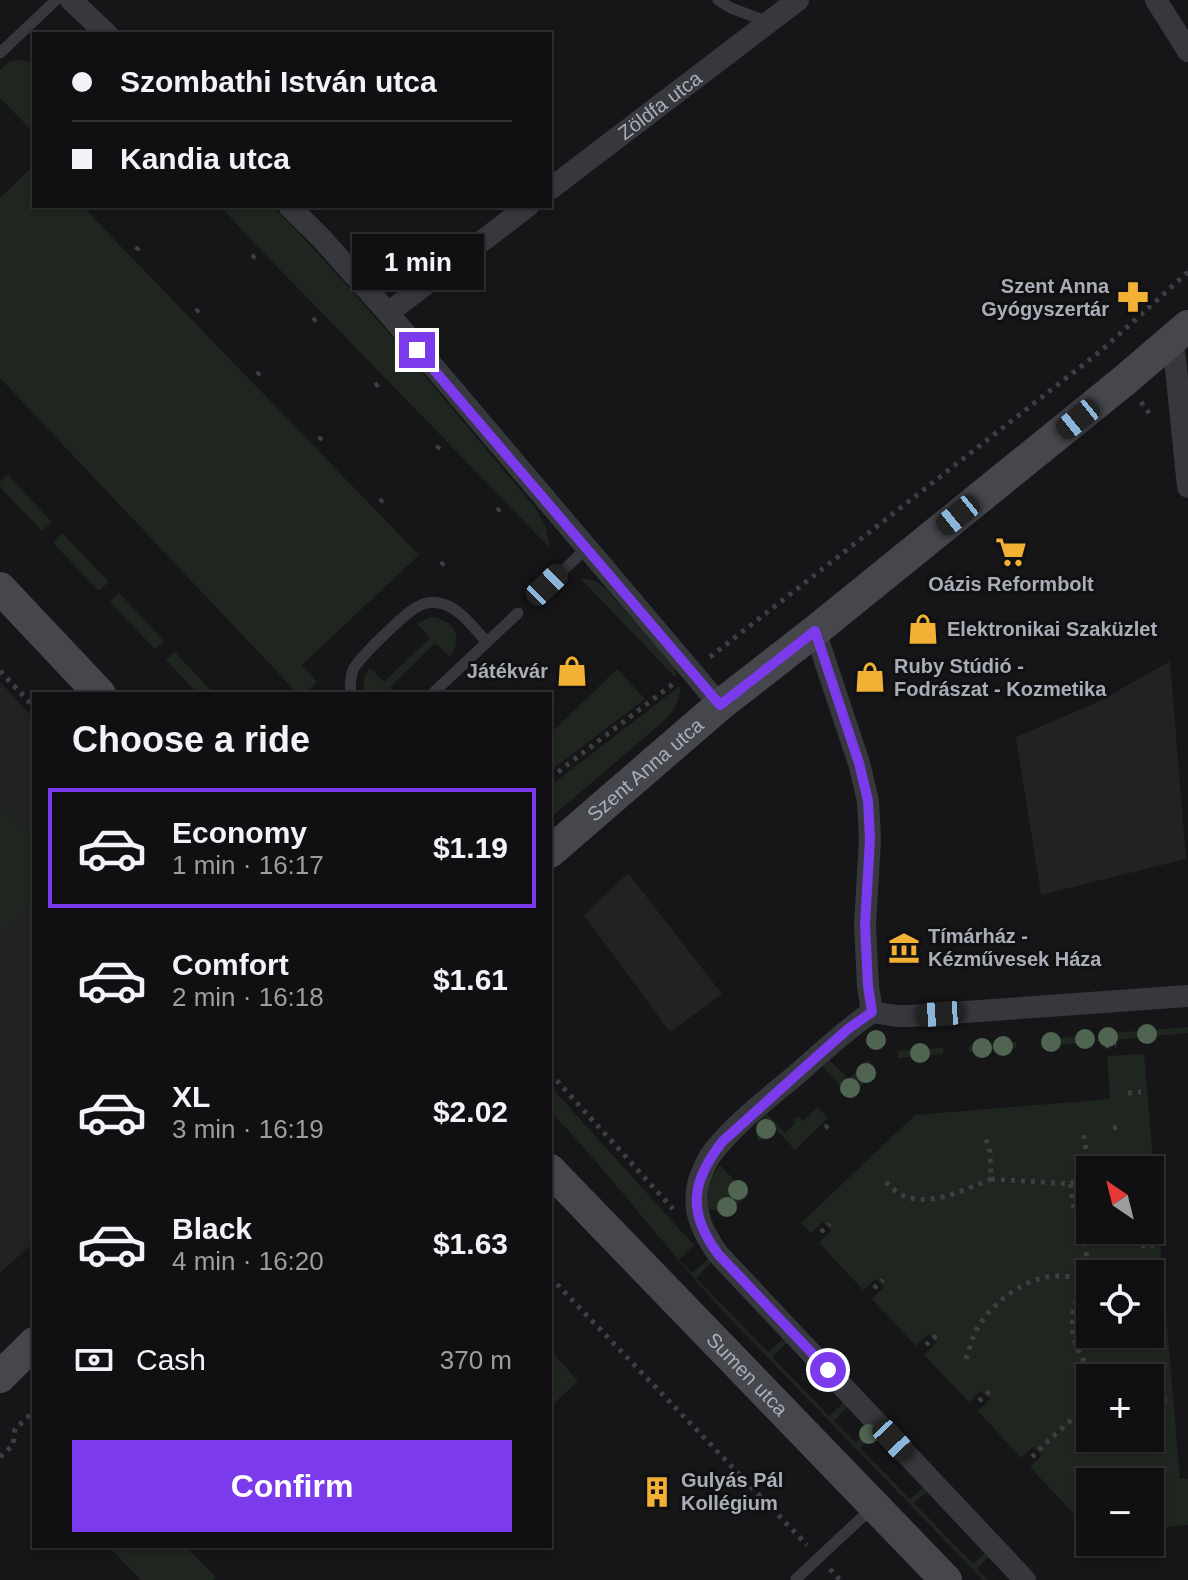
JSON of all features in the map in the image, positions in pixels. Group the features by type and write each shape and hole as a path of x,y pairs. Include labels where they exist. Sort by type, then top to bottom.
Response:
{"street":[{"path":"71,0 105,32"},
{"name":"Zöldfa utca","path":"552,187 798,0"},
{"path":"1156,0 1188,51"},
{"path":"291,208 388,313 720,705"},
{"path":"388,313 525,208"},
{"path":"1181,332 1188,487"},
{"name":"Szent Anna utca","path":"552,850 720,705 1181,332"},
{"path":"0,588 98,692"},
{"path":"815,631 859,763 868,801 870,839 865,925 872,1012"},
{"path":"1025,1580 718,1254 705,1235 697,1213 701,1176 722,1142 848,1029 872,1012 897,1016 1188,996"},
{"name":"Sumen utca","path":"552,1172 946,1580"},
{"path":"0,1377 32,1345"}],"lane":[{"path":"0,53 56,0"},
{"path":"718,0 768,22"},
{"path":"541,591 587,548"},
{"path":"351,692 356,664 418,606 432,602 452,608 487,642"},
{"path":"434,692 518,613"},
{"path":"796,1579 874,1506"}],"path":[{"path":"136,250 142,244"},
{"path":"552,776 1102,350 1188,272"},
{"path":"196,312 202,306"},
{"path":"257,375 263,369"},
{"path":"319,440 325,433"},
{"path":"380,502 386,496"},
{"path":"441,565 447,559"},
{"path":"0,671 32,705"},
{"path":"1105,1046 1116,1045"},
{"path":"552,1075 680,1215"},
{"path":"1128,1093 1141,1092"},
{"path":"825,1128 832,1122"},
{"path":"1113,1128 1123,1127"},
{"path":"1083,1131 1086,1162 1071,1184 1086,1260"},
{"path":"986,1139 991,1179"},
{"path":"886,1182 904,1196 923,1198 950,1195 991,1179 1071,1184"},
{"path":"821,1232 830,1224"},
{"path":"1141,1246 1154,1245"},
{"path":"966,1359 976,1331 987,1315 1016,1291 1045,1277 1076,1279"},
{"path":"552,1279 840,1580"},
{"path":"874,1288 883,1280"},
{"path":"1076,1302 1073,1311 1076,1342"},
{"path":"926,1345 937,1335"},
{"path":"979,1401 990,1391"},
{"path":"0,1457 13,1445 15,1429 32,1413"},
{"path":"1032,1457 1076,1416"}],"shaded area":[{"path":"18,60 32,64 32,131 0,98 0,70 9,62"},
{"path":"32,167 32,208 84,208 419,555 302,665 317,682 307,692 296,692 0,378 0,198"},
{"path":"222,208 274,208 307,242 374,316 534,506 545,525 550,548"},
{"path":"8,475 52,522 42,531 0,487 0,482"},
{"path":"62,533 109,582 99,591 53,543"},
{"path":"580,578 594,580 606,589 677,674 674,676"},
{"path":"119,593 164,641 155,649 110,602"},
{"path":"431,617 451,626 455,631 456,643 450,657 435,643 390,687 394,692 365,692 364,680 370,668 384,682 430,638 417,623"},
{"path":"175,652 212,692 196,692 166,660"},
{"path":"1170,661 1186,859 1041,895 1016,737 1100,701"},
{"path":"617,669 645,699 552,769 552,732"},
{"path":"0,682 32,717 32,1244 0,1273"},
{"path":"680,686 676,704 666,719 552,816 552,784"},
{"path":"0,806 32,837 32,902 4,930 0,926"},
{"path":"628,873 722,994 670,1032 584,915"},
{"path":"1188,1027 1188,1033 1101,1041 1101,1034"},
{"path":"1092,1036 1092,1042 1044,1046 1044,1039"},
{"path":"1016,1042 1016,1048 969,1052 969,1046"},
{"path":"943,1048 943,1054 898,1058 898,1051"},
{"path":"1144,1054 1153,1156 1076,1156 1076,1244 1160,1244 1161,1260 1076,1260 1076,1348 1164,1348 1164,1290 1180,1479 1188,1479 1188,1525 1164,1528 1164,1468 1076,1468 1074,1514 1030,1467 1042,1455 1033,1447 1021,1458 978,1411 990,1399 981,1391 969,1402 924,1355 936,1343 928,1334 916,1346 872,1299 884,1287 876,1279 863,1290 819,1243 831,1231 823,1222 811,1233 801,1223 915,1115 1110,1099 1107,1056"},
{"path":"830,1060 848,1079 869,1060 872,1075 851,1097 822,1066"},
{"path":"552,1088 694,1245 679,1260 692,1273 708,1259 711,1263 696,1278 768,1352 783,1339 787,1343 772,1357 829,1416 843,1403 847,1407 834,1421 856,1443 870,1431 873,1434 860,1448 910,1499 923,1488 927,1492 914,1503 973,1564 985,1553 989,1557 977,1569 988,1580 983,1580 720,1308 677,1259 552,1113"},
{"path":"818,1107 828,1118 795,1150 775,1128 759,1142 757,1127 767,1114 785,1133 798,1116 803,1121"},
{"path":"720,1165 748,1195 730,1212 707,1209 711,1180"},
{"path":"552,1352 578,1381 552,1405"},
{"path":"110,1548 187,1548 216,1577 213,1580 141,1580"}],"place":[{"name":"Szent Anna Gyógyszertár","path":"1133,297"},
{"name":"Oázis Reformbolt","path":"1011,552"},
{"name":"Elektronikai Szaküzlet","path":"923,629"},
{"name":"Játékvár","path":"572,671"},
{"name":"Ruby Stúdió - Fodrászat - Kozmetika","path":"870,677"},
{"name":"Tímárház - Kézművesek Háza","path":"904,948"},
{"name":"Gulyás Pál Kollégium","path":"657,1492"}],"route":[{"path":"417,350 720,705 815,631 859,763 868,801 870,839 865,925 872,1012 848,1029 722,1142 703,1170 696,1202 705,1235 718,1254 828,1370"}]}
